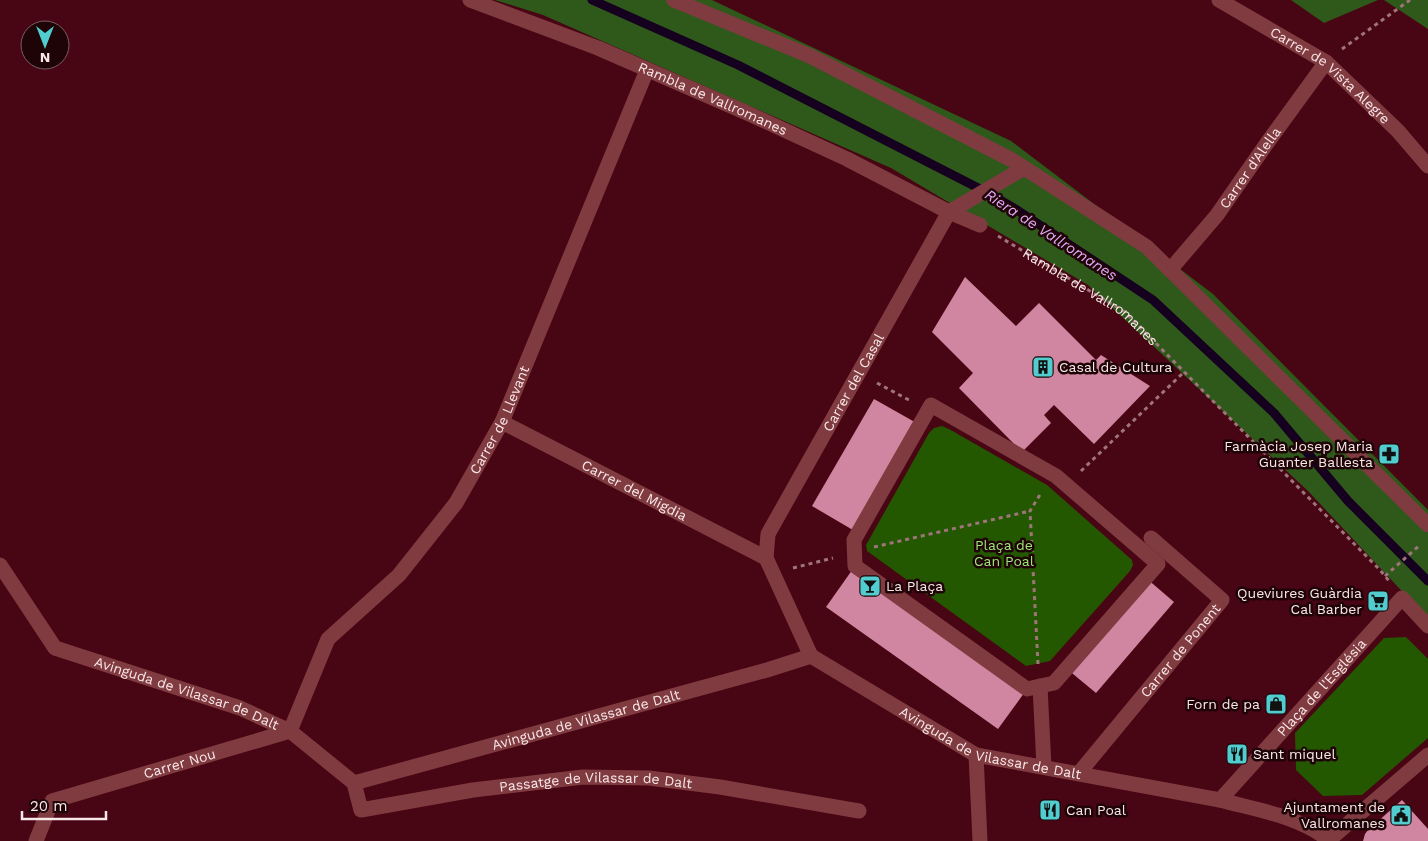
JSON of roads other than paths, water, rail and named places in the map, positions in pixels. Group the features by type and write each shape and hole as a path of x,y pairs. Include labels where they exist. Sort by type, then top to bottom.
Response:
{"street":[{"name":"Rambla de Vallromanes","path":"470,0 598,48 745,112 839,155 949,212 980,225"},
{"path":"674,0 810,56 1004,156 1148,247 1428,525"},
{"name":"Carrer de Vista Alegre","path":"1219,0 1326,62 1398,132 1428,166"},
{"name":"Carrer d'Alella","path":"1170,270 1218,215 1326,62"},
{"name":"Carrer de Llevant","path":"290,731 328,639 404,568 456,503 502,422 647,70"},
{"path":"949,212 1024,168"},
{"name":"Carrer del Casal","path":"766,558 768,534 949,212"},
{"path":"932,405 1056,476 1158,564 1054,683 1040,686 1027,688 856,566 860,551 854,540 932,405"},
{"name":"Carrer del Migdia","path":"502,422 766,558"},
{"name":"Carrer de Ponent","path":"1078,773 1222,600 1151,538"},
{"path":"766,558 811,656"},
{"name":"Avinguda de Vilassar de Dalt","path":"0,565 55,648 240,708 290,731 354,783 811,656 976,754 1220,800"},
{"name":"Plaça de l'Església","path":"1220,800 1402,598 1428,626"},
{"path":"1040,686 1044,767"},
{"name":"Carrer Nou","path":"36,841 52,801 290,731"},
{"path":"976,754 980,841"},
{"path":"1220,800 1281,816 1307,826 1330,840 1428,755"},
{"name":"Passatge de Vilassar de Dalt","path":"354,783 360,810 473,790 583,776 658,779 720,787 859,811"}],"waterway":[{"name":"Riera de Vallromanes","path":"592,0 738,65 988,193 1017,210 1153,300 1274,413 1348,501 1428,581"}],"place":[{"name":"Casal de Cultura","path":"1043,367"},
{"name":"Farmàcia Josep Maria Guanter Ballesta","path":"1389,454"},
{"name":"La Plaça","path":"870,586"},
{"name":"Queviures Guàrdia Cal Barber","path":"1378,601"},
{"name":"Forn de pa","path":"1276,704"},
{"name":"Sant miquel","path":"1237,754"},
{"name":"Can Poal","path":"1050,810"},
{"name":"Ajuntament de Vallromanes","path":"1401,815"}],"park label":[{"name":"Plaça de Can Poal","path":"1004,554"}]}
